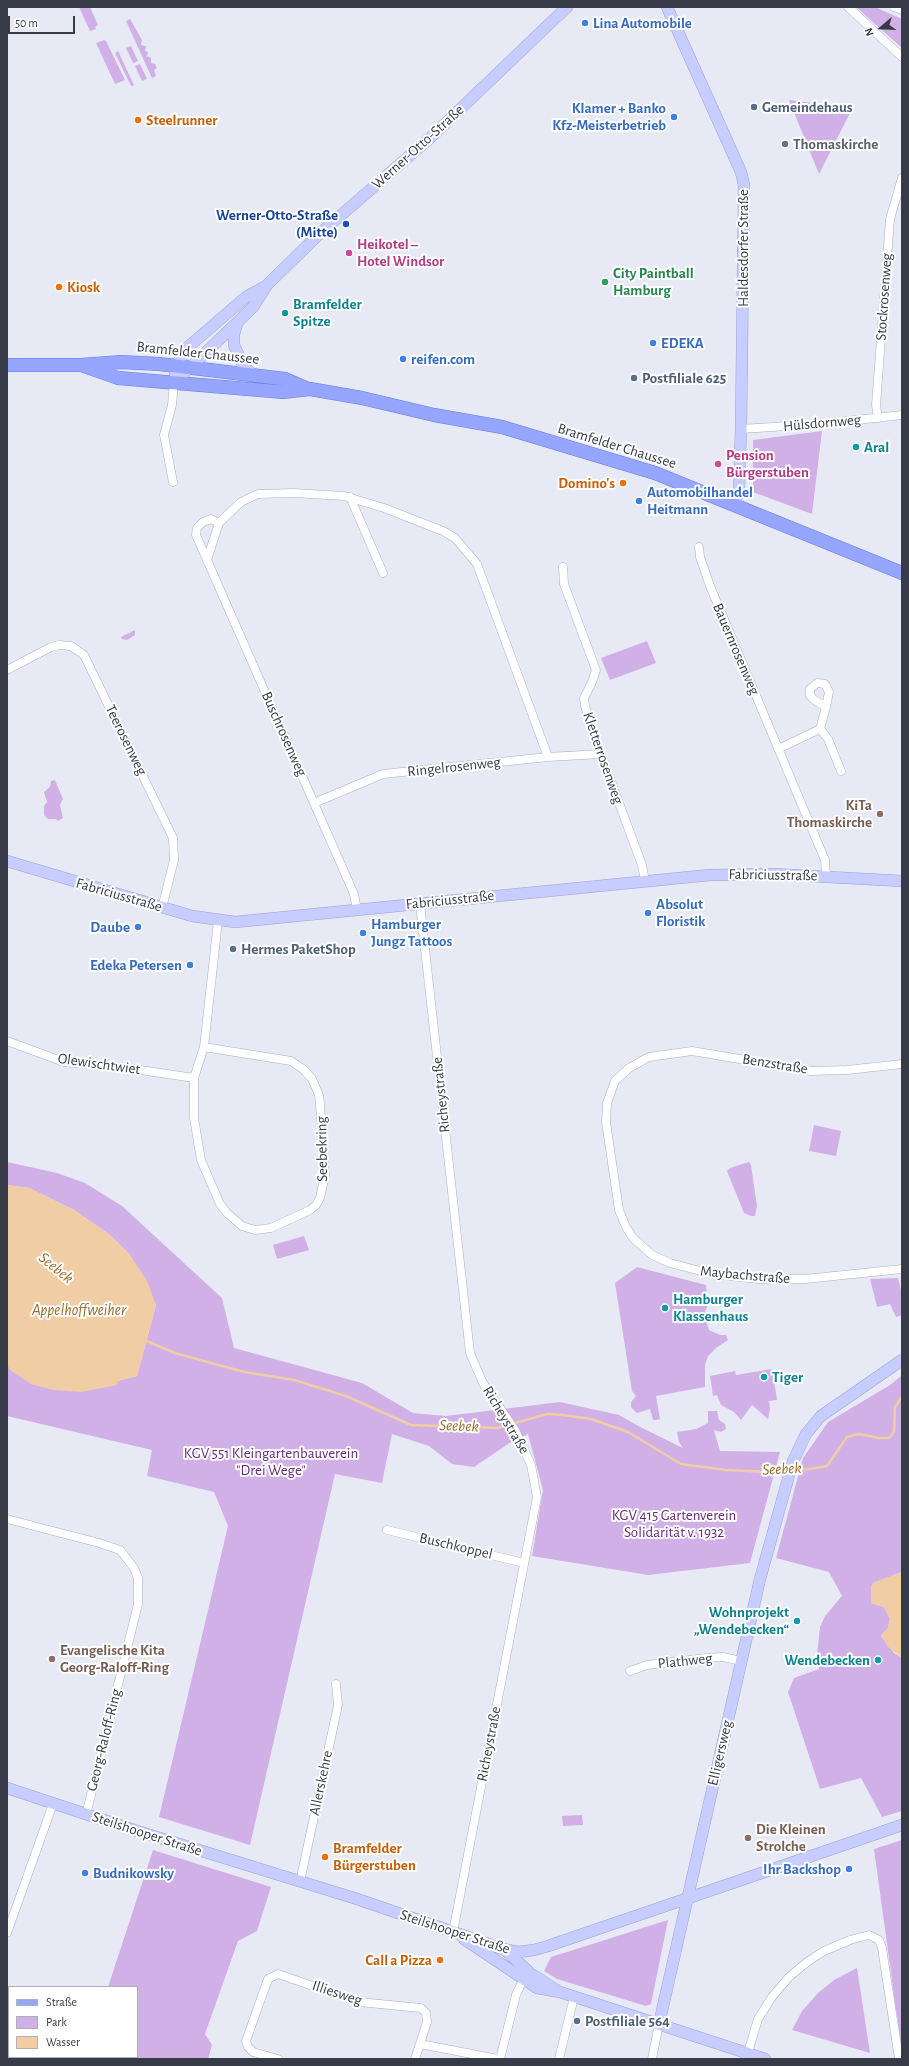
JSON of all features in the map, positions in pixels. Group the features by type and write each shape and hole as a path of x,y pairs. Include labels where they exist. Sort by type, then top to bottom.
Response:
{"main road":[{"name":"Bramfelder Chaussee","path":"7,365 82,365 122,362 192,367 286,378 310,389 362,398 434,415 502,428 655,473 735,504 902,573"},
{"name":"Bramfelder Chaussee","path":"82,365 118,378 283,392 310,389"}],"street":[{"name":"Werner-Otto-Straße","path":"174,383 176,366 181,355 200,336 246,297 267,285 334,221 430,138 567,7"},
{"name":"Haldesdorfer Straße","path":"667,7 741,172 744,185 742,429 739,488 735,504"},
{"path":"848,7 902,57"},
{"path":"894,7 902,10"},
{"name":"Stockrosenweg","path":"878,418 876,405 890,219 902,178"},
{"name":"Werner-Otto-Straße","path":"174,383 254,307 267,285"},
{"path":"236,324 234,345 243,365 252,374"},
{"path":"173,482 164,435 172,404 174,383"},
{"name":"Hülsdornweg","path":"742,429 818,424 902,415"},
{"path":"207,560 219,523 240,502 258,494 294,493 350,497 384,508 444,531 456,538 477,564 548,757"},
{"path":"350,497 383,573"},
{"name":"Buschrosenweg","path":"219,523 207,520 197,528 196,535 354,894 357,910"},
{"name":"Bauernrosenweg","path":"698,547 710,586 825,860 826,876"},
{"name":"Kletterrosenweg","path":"563,567 564,584 596,670 584,698 584,706 600,754 642,864 644,881"},
{"name":"Teerosenweg","path":"7,670 51,647 59,645 71,646 84,656 173,838 174,860 162,908"},
{"path":"778,749 820,729 826,708"},
{"path":"820,729 828,739 841,772"},
{"name":"Ringelrosenweg","path":"314,803 383,774 548,757 600,754"},
{"name":"Fabriciusstraße","path":"7,861 162,908 218,921 235,922 728,874 826,876 902,881"},
{"name":"Richeystraße","path":"420,904 470,1353 484,1383 513,1427 532,1465 537,1497 453,1932"},
{"name":"Seebekring","path":"204,1047 291,1062 303,1069 312,1079 319,1095 325,1175 323,1188 316,1205 310,1210 270,1228 261,1230 242,1226 227,1213 211,1187 198,1146 194,1118 194,1078 204,1047 218,921"},
{"name":"Olewischtwiet","path":"7,1041 64,1062 127,1068 194,1078"},
{"name":"Benzstraße","path":"649,1057 692,1051 811,1071 847,1070 902,1064"},
{"name":"Maybachstraße","path":"649,1057 629,1068 615,1081 607,1103 606,1122 619,1210 626,1227 642,1247 652,1255 667,1262 690,1269 712,1274 759,1278 805,1280 902,1269"},
{"name":"Elligersweg","path":"652,2059 760,1579 786,1481 793,1461 806,1434 821,1416 902,1360"},
{"name":"Georg-Raloff-Ring","path":"7,1519 120,1550 134,1568 138,1578 138,1604 86,1815"},
{"name":"Buschkoppel","path":"387,1530 524,1563"},
{"name":"Plathweg","path":"630,1671 647,1666 707,1658 723,1657 741,1661"},
{"name":"Allerskehre","path":"300,1882 338,1705 336,1684"},
{"name":"Steilshooper Straße","path":"7,1788 86,1815 474,1938 502,1949 524,1952 539,1949 902,1825"},
{"path":"7,1933 53,1804"},
{"path":"453,1932 499,1961 524,1980 543,1990 560,1992"},
{"path":"747,2056 754,2028 765,2007 779,1987 799,1968 814,1957 850,1940 872,1936 880,1942 899,2059"},
{"path":"502,1949 530,1973 560,1992 659,2024 747,2056 765,2059"},
{"name":"Illiesweg","path":"278,2059 253,2052 247,2044 268,1980 272,1976 283,1974 359,2002 417,2007 426,2014 428,2022 420,2044"},
{"path":"415,2059 420,2044 499,2059 516,1995 524,1980"},
{"path":"559,2059 574,1997"}],"green space":[{"path":"79,7 90,7 98,25 95,27 96,29 90,31"},
{"path":"856,7 875,7 902,19 902,48"},
{"path":"130,19 142,40 141,45 146,46 145,51 148,52 147,56 151,58 151,63 155,64 157,68 154,70 156,76 152,78 126,21"},
{"path":"104,40 106,41 125,80 115,84 96,43"},
{"path":"131,46 138,61 133,63 126,48"},
{"path":"118,51 134,85 131,86 115,53"},
{"path":"140,64 147,79 142,81 135,66"},
{"path":"789,100 851,108 850,113 819,174"},
{"path":"822,431 812,514 753,492 753,440"},
{"path":"135,630 135,635 127,640 122,639 121,637"},
{"path":"647,641 656,663 610,680 601,658"},
{"path":"55,780 63,799 60,805 63,818 58,821 56,819 48,819 44,815 44,806 47,802 44,792 50,787 51,781"},
{"path":"814,1125 841,1131 836,1156 809,1151"},
{"path":"7,1162 57,1173 85,1183 122,1206 222,1298 234,1348 362,1383 413,1413 446,1416 560,1402 619,1415 683,1448 679,1442 677,1432 696,1429 708,1423 708,1411 717,1411 719,1420 725,1424 726,1429 721,1432 714,1430 720,1451 780,1452 750,1563 648,1575 532,1556 543,1490 528,1434 511,1442 474,1467 452,1464 429,1446 392,1434 382,1483 335,1474 250,1845 159,1817 228,1526 214,1492 147,1476 152,1450 7,1416 7,1364 9,1366 117,1381 137,1376 156,1305 130,1255 110,1235 74,1210 29,1188 7,1185"},
{"path":"749,1162 751,1165 757,1206 755,1216 744,1213 727,1171 730,1168"},
{"path":"304,1236 309,1250 277,1259 273,1245"},
{"path":"637,1267 706,1285 708,1304 705,1312 709,1330 720,1335 726,1335 728,1340 716,1348 708,1356 705,1365 705,1387 656,1396 660,1419 656,1420 653,1420 650,1409 637,1413 631,1407 631,1402 636,1396 632,1391 615,1283"},
{"path":"898,1278 902,1294 902,1315 896,1317 890,1304 877,1307 870,1279"},
{"path":"772,1369 777,1400 769,1401 770,1409 768,1419 752,1405 741,1420 734,1412 721,1405 717,1395 713,1396 710,1376 735,1371 736,1375"},
{"path":"901,1376 902,1572 873,1583 871,1587 871,1603 884,1607 890,1619 888,1628 881,1636 894,1653 902,1658 902,1811 882,1817 861,1778 820,1789 788,1692 794,1678 819,1669 817,1655 820,1627 825,1616 842,1596 829,1572 776,1558 803,1458 828,1422 890,1385"},
{"path":"582,1815 583,1825 563,1826 562,1816"},
{"path":"902,1840 902,2053 874,1849"},
{"path":"153,1850 271,1887 257,1931 238,1941 205,2034 212,2045 208,2059 85,2059 138,2058 138,1986 108,1986"},
{"path":"668,1920 651,2004 646,2006 557,1979 544,1971 551,1957"},
{"path":"857,1968 870,2053 792,2030 802,2011 818,1993 834,1980"}],"water":[{"name":"Appelhoffweiher","path":"7,1185 29,1188 74,1210 110,1235 130,1255 147,1281 156,1305 137,1376 118,1381 117,1385 82,1392 53,1390 31,1384 10,1370 7,1364"},
{"path":"902,1572 902,1658 888,1647 881,1635 888,1628 890,1619 884,1607 871,1603 871,1587 873,1583"}],"waterway":[{"name":"Seebek","path":"144,1340 175,1353 244,1372 294,1380 346,1396 411,1425 497,1428 547,1414 563,1415 591,1419 628,1432 681,1464 726,1470 769,1472 786,1470"},
{"name":"Seebek","path":"793,1470 827,1466 847,1437 859,1434 879,1438 889,1438 894,1432 895,1407 902,1397"}],"place":[{"name":"Lina Automobile","path":"585,23"},
{"name":"Gemeindehaus","path":"754,107"},
{"name":"Klamer + Banko Kfz-Meisterbetrieb","path":"674,117"},
{"name":"Steelrunner","path":"138,120"},
{"name":"Thomaskirche","path":"785,144"},
{"name":"Werner-Otto-Straße (Mitte)","path":"346,224"},
{"name":"Heikotel – Hotel Windsor","path":"349,253"},
{"name":"City Paintball Hamburg","path":"605,282"},
{"name":"Kiosk","path":"59,287"},
{"name":"Bramfelder Spitze","path":"285,313"},
{"name":"EDEKA","path":"653,343"},
{"name":"reifen.com","path":"403,359"},
{"name":"Postfiliale 625","path":"634,378"},
{"name":"Aral","path":"856,447"},
{"name":"Pension Bürgerstuben","path":"718,464"},
{"name":"Domino's","path":"623,483"},
{"name":"Automobilhandel Heitmann","path":"639,501"},
{"name":"KiTa Thomaskirche","path":"880,814"},
{"name":"Absolut Floristik","path":"648,913"},
{"name":"Daube","path":"138,927"},
{"name":"Hamburger Jungz Tattoos","path":"363,933"},
{"name":"Hermes PaketShop","path":"233,949"},
{"name":"Edeka Petersen","path":"190,965"},
{"name":"Hamburger Klassenhaus","path":"665,1308"},
{"name":"Tiger","path":"764,1377"},
{"name":"Wohnprojekt „Wendebecken“","path":"797,1621"},
{"name":"Evangelische Kita Georg-Raloff-Ring","path":"52,1659"},
{"name":"Wendebecken","path":"878,1660"},
{"name":"Die Kleinen Strolche","path":"748,1838"},
{"name":"Bramfelder Bürgerstuben","path":"325,1857"},
{"name":"Ihr Backshop","path":"849,1869"},
{"name":"Budnikowsky","path":"85,1873"},
{"name":"Call a Pizza","path":"440,1960"},
{"name":"Postfiliale 564","path":"577,2021"}],"park label":[{"name":"KGV 551 Kleingartenbauverein \"Drei Wege\"","path":"271,1462"},
{"name":"KGV 415 Gartenverein Solidarität v. 1932","path":"674,1524"}]}
